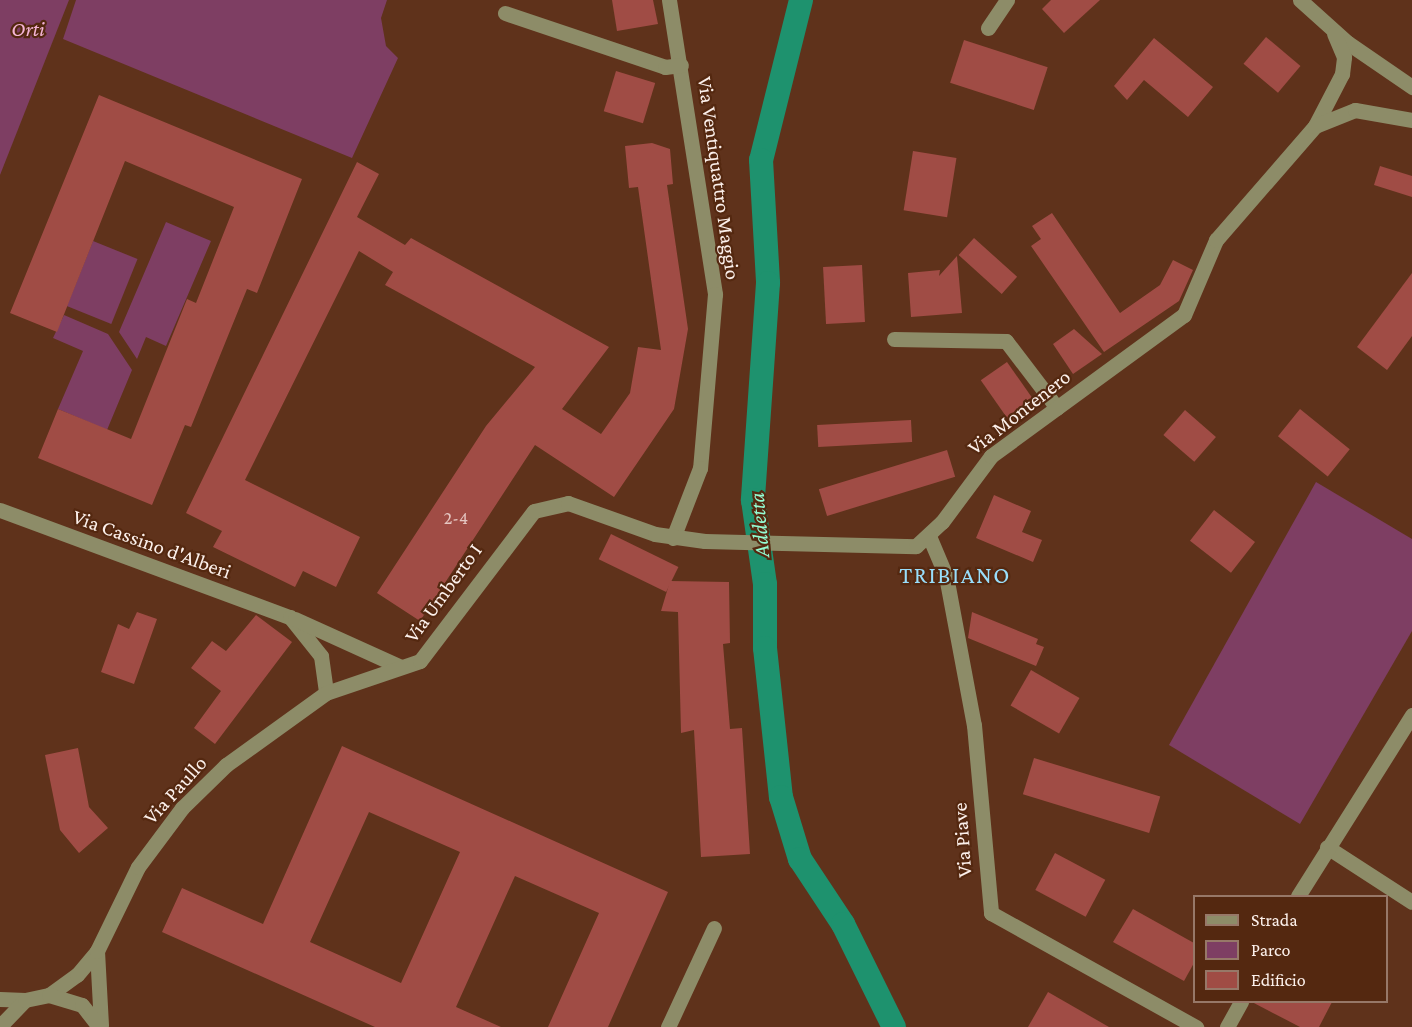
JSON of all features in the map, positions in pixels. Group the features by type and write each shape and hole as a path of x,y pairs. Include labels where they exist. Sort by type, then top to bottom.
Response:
{"street":[{"name":"Via Ventiquattro Maggio","path":"669,0 681,65 715,294 700,468 673,538"},
{"path":"987,28 1007,0"},
{"path":"1300,0 1333,31 1412,87"},
{"path":"505,13 665,67 681,65"},
{"path":"1315,126 1342,74 1344,57 1333,31"},
{"path":"1315,126 1355,110 1412,120"},
{"name":"Via Montenero","path":"929,536 974,473 1159,333 1191,305 1200,270 1240,208 1315,126"},
{"path":"894,339 1006,341 1057,408"},
{"name":"Via Umberto I","path":"326,693 420,661 436,643 516,528 534,511 568,503 673,538"},
{"name":"Via Cassino d'Alberi","path":"0,510 290,617 401,667"},
{"path":"673,538 903,548 929,536"},
{"name":"Via Piave","path":"929,536 946,576 974,725 991,913 1196,1027"},
{"path":"290,617 321,656 326,693"},
{"name":"Via Paullo","path":"0,999 25,1000 49,995 77,975 97,951 138,867 182,808 226,765 326,693"},
{"path":"1299,895 1327,847 1412,715"},
{"path":"1327,847 1412,902"},
{"path":"668,1027 714,928"},
{"name":"Via Paullo","path":"97,951 100,1027"},
{"name":"Via Paullo","path":"49,995 82,1005 100,1027"},
{"path":"0,1026 25,1000"},
{"path":"1227,1027 1240,1003"}],"green space":[{"name":"Orti","path":"0,0 69,0 0,175"},
{"path":"76,0 387,0 381,18 386,46 398,58 352,158 63,39"},
{"path":"166,222 211,241 166,346 146,337 137,359 119,332"},
{"path":"93,241 138,259 111,324 67,306"},
{"path":"64,315 108,334 132,370 107,430 58,409 83,351 53,338"},
{"path":"1316,482 1412,539 1412,631 1300,824 1169,745"}],"building":[{"path":"612,0 653,0 658,24 617,31"},
{"path":"1051,0 1100,0 1064,33 1042,9"},
{"path":"1266,37 1300,66 1278,93 1244,64"},
{"path":"1154,38 1213,87 1188,117 1144,80 1127,100 1114,86"},
{"path":"964,40 1048,67 1034,110 950,83"},
{"path":"616,71 655,83 643,123 604,111"},
{"path":"99,95 302,179 257,293 247,289 191,427 185,425 152,505 38,458 58,409 131,439 187,299 196,303 234,207 125,161 57,332 10,313"},
{"path":"652,143 670,149 673,184 667,185 688,329 674,409 614,497 535,445 420,621 377,593 486,426 535,367 385,285 393,272 359,251 245,480 360,537 336,587 303,571 295,587 213,547 222,531 186,513 357,162 379,174 357,217 405,245 411,238 609,347 562,409 601,434 630,393 638,347 661,350 638,187 629,188 625,146"},
{"path":"913,151 956,158 947,217 904,210"},
{"path":"1380,166 1412,176 1412,197 1374,185"},
{"path":"1052,213 1120,313 1160,285 1173,260 1193,270 1179,301 1104,352 1031,246 1041,239 1032,226"},
{"path":"974,238 1017,277 1002,294 959,255"},
{"path":"957,256 962,313 911,317 908,273 940,270 939,276"},
{"path":"862,265 865,322 826,324 823,267"},
{"path":"1412,273 1412,336 1387,370 1357,347"},
{"path":"1074,329 1102,354 1073,374 1053,344"},
{"path":"1007,362 1037,405 1011,423 981,380"},
{"path":"1300,409 1350,449 1328,476 1278,436"},
{"path":"1185,410 1216,437 1194,462 1163,435"},
{"path":"911,420 912,442 818,447 817,425"},
{"path":"947,450 955,477 827,516 819,489"},
{"path":"994,495 1031,511 1022,532 1042,540 1033,562 976,538"},
{"path":"1214,510 1255,542 1231,573 1190,541"},
{"path":"611,534 678,567 666,592 599,559"},
{"path":"670,581 729,582 730,643 723,644 730,729 742,728 750,854 701,857 694,730 681,733 678,612 661,611"},
{"path":"137,612 157,619 134,684 101,672 118,624 129,629"},
{"path":"972,612 1038,639 1036,644 1044,647 1036,666 968,638"},
{"path":"256,615 292,642 215,744 194,728 221,691 191,668 212,641 226,651"},
{"path":"1031,670 1079,698 1059,734 1010,706"},
{"path":"342,746 668,892 608,1027 548,1027 599,913 515,876 456,1007 501,1027 375,1027 162,932 182,888 263,924","holes":["369,812 460,852 401,983 310,942"]},
{"path":"78,748 89,807 108,828 79,853 60,830 45,755"},
{"path":"1034,758 1160,797 1149,833 1023,794"},
{"path":"1055,853 1105,880 1086,917 1035,890"},
{"path":"1133,909 1193,942 1193,965 1184,981 1113,942"},
{"path":"1048,992 1109,1027 1028,1027"},
{"path":"1254,1003 1331,1003 1319,1027 1300,1027"}],"waterway":[{"name":"Addetta","path":"801,0 761,160 768,283 753,500 765,584 765,648 781,797 800,859 843,924 894,1027"}],"district":[{"name":"TRIBIANO","path":"955,575"}]}
